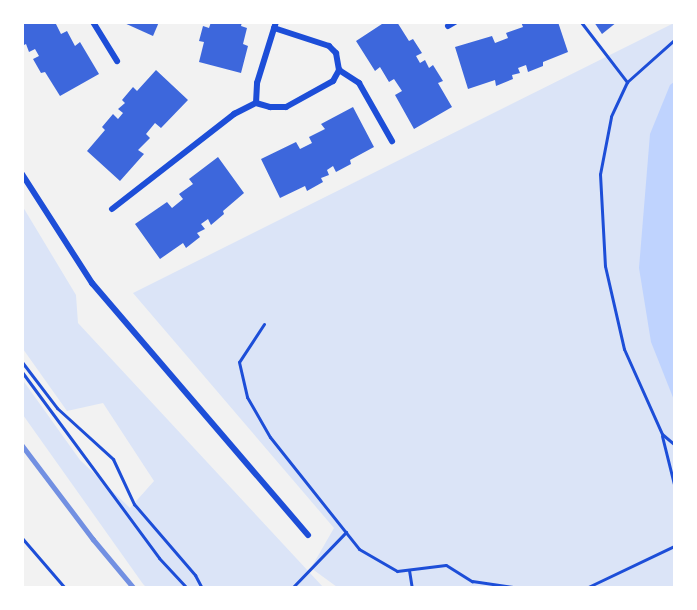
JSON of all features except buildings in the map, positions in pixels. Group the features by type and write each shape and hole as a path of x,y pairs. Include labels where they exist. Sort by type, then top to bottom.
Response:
{"street":[{"path":"93,22 117,61"},
{"path":"448,26 455,22"},
{"path":"112,209 234,114 256,103 270,107 286,107 333,81 339,70 336,53 329,46 275,25 257,83 256,103"},
{"path":"339,70 359,83 392,141"},
{"path":"22,174 92,283 308,535"}],"lane":[{"path":"22,538 65,588"}],"path":[{"path":"581,22 627,82"},
{"path":"675,40 627,82 610,117 600,174 605,266 624,349 662,434 675,484"},
{"path":"264,324 239,362 247,398 270,437 359,549 397,572 446,565 472,581 520,588"},
{"path":"22,362 57,408 112,459 134,504 195,575 202,588"},
{"path":"22,372 159,558 187,588"},
{"path":"662,434 675,444"},
{"path":"292,588 346,532"},
{"path":"586,588 675,546"},
{"path":"409,570 412,588"}],"shaded area":[{"path":"674,23 674,587 337,587 311,568 334,528 133,293"},
{"path":"23,207 76,295 78,323 323,587 146,587 143,584 23,415 22,379 80,460 130,508 154,481 103,403 67,411 23,349"}],"water":[{"path":"674,82 674,400 651,342 639,268 650,134 670,85"}],"railway":[{"path":"22,445 93,539 134,588"}]}
